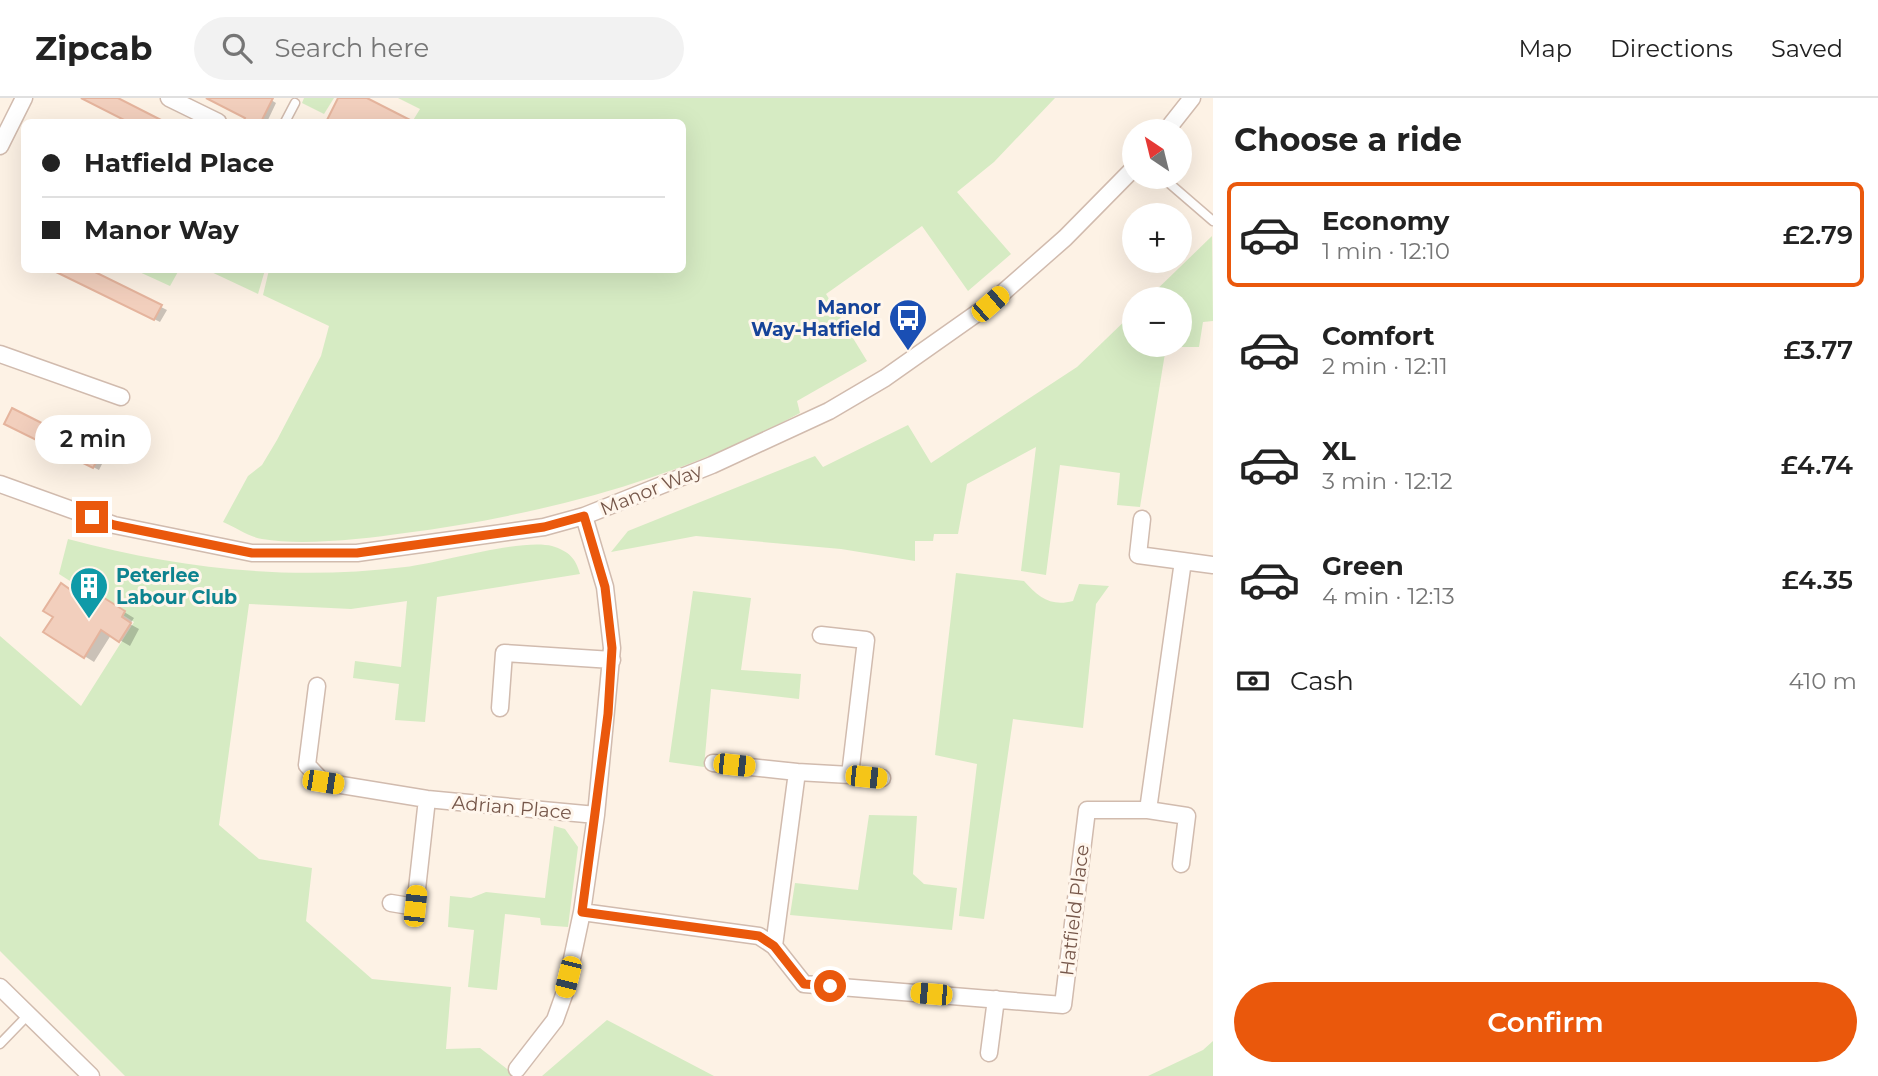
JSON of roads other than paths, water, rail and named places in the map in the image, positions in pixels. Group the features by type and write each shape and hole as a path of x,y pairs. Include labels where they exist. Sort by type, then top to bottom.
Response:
{"street":[{"path":"0,146 24,98"},
{"path":"169,98 212,119"},
{"path":"1175,119 1192,98"},
{"name":"Manor Way","path":"0,484 114,525 252,553 357,553 544,527 584,516 712,465 829,411 885,378 990,304 1065,238 1122,180"},
{"path":"0,354 121,397"},
{"path":"517,1069 555,1020 572,963 596,815 612,660 605,587 584,516"},
{"path":"1142,519 1138,555 1213,565"},
{"path":"1148,810 1183,561"},
{"path":"821,635 866,640 850,775"},
{"path":"500,708 504,653 612,660"},
{"name":"Adrian Place","path":"317,686 307,765 323,782 427,799 596,815"},
{"path":"713,763 882,778"},
{"path":"582,912 759,936 774,946 797,772"},
{"name":"Adrian Place","path":"391,903 415,906 427,799"},
{"name":"Hatfield Place","path":"774,946 804,984 1063,1005 1087,810 1148,810 1187,816 1181,864"},
{"path":"0,987 91,1076"},
{"path":"989,1053 996,999"}],"lane":[{"path":"287,119 295,103"},
{"path":"1177,189 1213,221"},
{"path":"0,1044 29,1014"}],"place":[{"name":"Manor Way-Hatfield","path":"908,352"},
{"name":"Peterlee Labour Club","path":"89,620"}]}
